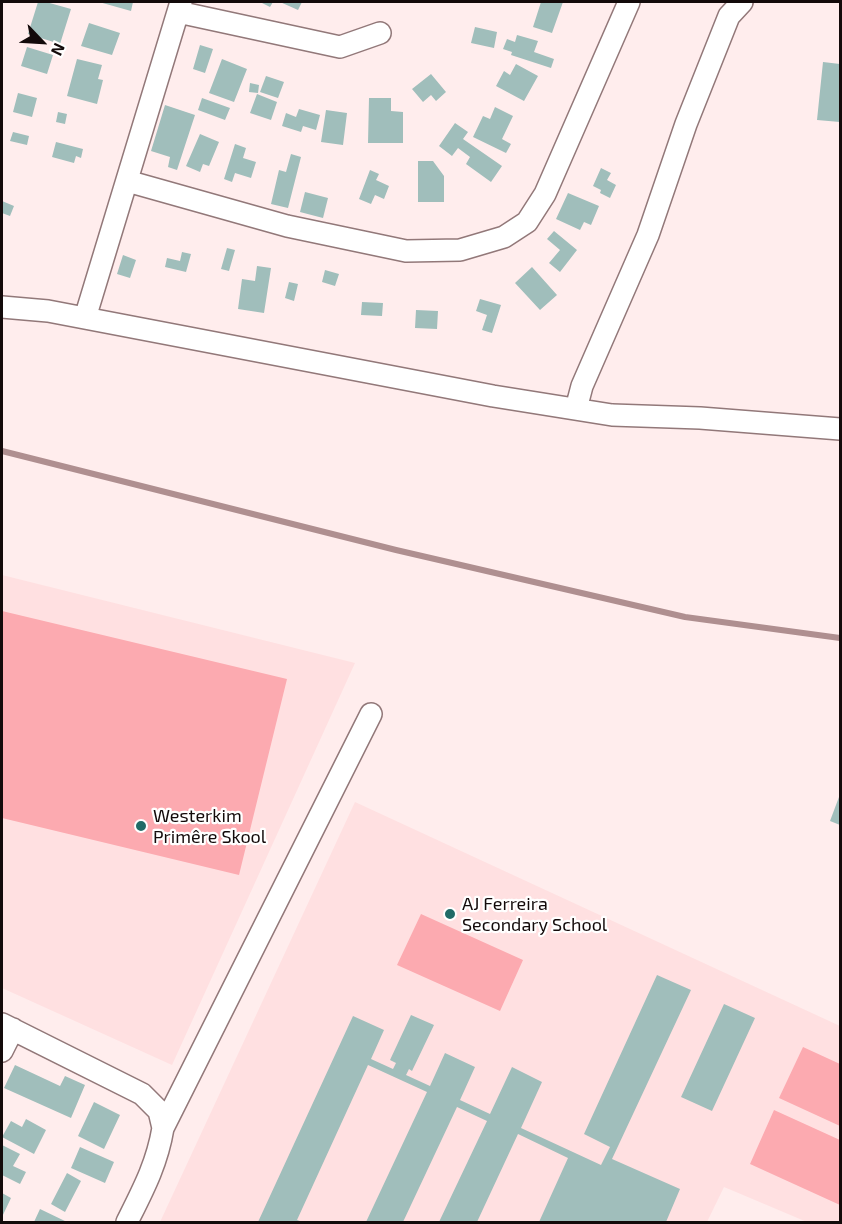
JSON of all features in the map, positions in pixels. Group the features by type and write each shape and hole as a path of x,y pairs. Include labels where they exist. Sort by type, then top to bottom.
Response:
{"street":[{"path":"127,181 287,226 406,251 460,250 504,237 527,222 545,194 629,2"},
{"path":"576,410 582,386 648,235 686,124 729,16 742,2"},
{"path":"85,318 179,7 340,48 380,33"},
{"path":"2,307 48,311 576,410 612,415 700,418 840,429"},
{"path":"127,1222 150,1176 159,1152 163,1128 371,714"},
{"path":"2,1051 7,1026 142,1094 159,1111 163,1128"}],"shaded area":[{"name":"Westerkim Primêre Skool","path":"2,575 355,663 172,1065 2,988"},
{"path":"2,611 287,679 239,875 2,818"},
{"name":"AJ Ferreira Secondary School","path":"355,802 840,1026 840,1222 807,1222 724,1187 707,1222 160,1222"},
{"path":"421,914 523,960 500,1011 397,965"},
{"path":"803,1047 840,1064 840,1126 779,1098"},
{"path":"774,1110 840,1140 840,1205 750,1164"}],"building":[{"path":"38,2 71,9 60,44 28,34"},
{"path":"99,2 133,2 131,11"},
{"path":"263,2 273,2 270,7"},
{"path":"280,2 302,2 298,10"},
{"path":"541,2 563,2 552,33 533,27"},
{"path":"89,23 120,33 112,55 81,46"},
{"path":"475,27 497,32 494,48 471,43"},
{"path":"517,35 538,41 534,52 554,59 551,68 511,55 512,52 503,49 507,39 515,42"},
{"path":"200,45 213,49 205,73 193,69"},
{"path":"27,47 53,55 47,74 21,66"},
{"path":"77,59 102,65 98,79 103,80 97,104 67,96"},
{"path":"222,59 247,69 234,102 209,93"},
{"path":"823,62 840,64 840,122 817,120"},
{"path":"516,64 538,76 524,101 496,86 504,71 510,75"},
{"path":"431,74 446,92 436,101 431,95 423,102 412,89"},
{"path":"266,76 284,82 278,98 260,92"},
{"path":"250,83 259,85 258,93 249,92"},
{"path":"18,93 37,98 32,117 13,112"},
{"path":"257,94 277,102 271,120 250,113"},
{"path":"202,98 230,108 225,120 198,110"},
{"path":"369,98 391,98 391,111 403,112 403,143 368,143"},
{"path":"165,105 195,115 177,170 168,167 170,157 151,151"},
{"path":"495,107 513,116 502,139 511,144 506,153 473,137 483,116 490,119"},
{"path":"299,109 320,115 316,130 303,126 301,132 282,126 286,113 296,117"},
{"path":"326,110 347,113 343,145 321,142"},
{"path":"58,112 67,114 65,124 56,122"},
{"path":"455,123 468,132 463,139 502,166 491,182 466,164 470,157 458,148 452,156 439,146"},
{"path":"13,132 29,136 27,145 10,141"},
{"path":"200,134 219,142 209,166 203,164 200,172 186,166"},
{"path":"56,142 83,149 81,158 76,156 74,163 52,157"},
{"path":"235,144 246,148 243,158 256,162 251,178 235,173 232,182 224,179"},
{"path":"291,154 301,157 288,208 271,204 279,170 286,172"},
{"path":"418,161 433,161 444,176 444,202 418,202"},
{"path":"601,168 611,173 607,180 616,185 610,198 593,186"},
{"path":"370,170 379,174 376,180 389,186 384,199 375,195 371,204 359,199"},
{"path":"305,192 328,198 323,218 300,212"},
{"path":"568,193 599,206 591,225 584,222 580,230 556,219"},
{"path":"2,201 14,206 10,216 2,213"},
{"path":"554,231 577,250 560,272 549,263 560,250 547,239"},
{"path":"227,248 235,250 229,271 221,269"},
{"path":"182,252 191,254 186,272 165,267 167,258 180,261"},
{"path":"123,255 136,260 130,278 117,274"},
{"path":"257,266 271,268 264,313 238,309 242,279 255,281"},
{"path":"532,267 557,295 540,310 515,283"},
{"path":"325,270 339,274 335,286 322,282"},
{"path":"289,282 298,284 294,301 285,298"},
{"path":"480,299 501,305 492,333 482,330 487,315 476,311"},
{"path":"362,302 383,303 382,316 361,315"},
{"path":"416,310 438,311 437,329 415,328"},
{"path":"840,798 840,825 830,821"},
{"path":"657,975 691,990 612,1159 680,1189 666,1222 539,1222 568,1158 518,1134 477,1222 439,1222 487,1121 457,1107 403,1222 366,1222 427,1092 368,1065 297,1220 303,1222 258,1222 353,1016 384,1030 371,1059 393,1069 396,1063 390,1060 411,1015 434,1025 412,1071 409,1069 406,1075 430,1086 445,1053 475,1067 460,1100 490,1114 512,1067 542,1082 521,1128 601,1165 610,1147 584,1134"},
{"path":"724,1004 755,1018 712,1111 681,1097"},
{"path":"15,1065 60,1086 65,1076 85,1085 71,1118 4,1088"},
{"path":"94,1102 120,1115 104,1149 78,1136"},
{"path":"26,1119 46,1130 34,1154 2,1137 11,1121 22,1127"},
{"path":"2,1145 20,1154 13,1166 26,1172 20,1184 2,1175"},
{"path":"80,1147 114,1162 105,1183 71,1168"},
{"path":"67,1173 81,1181 65,1212 51,1204"},
{"path":"2,1193 11,1198 2,1217"},
{"path":"40,1209 67,1222 34,1222"}],"waterway":[{"path":"2,451 396,550 685,617 840,638"}],"place":[{"name":"Westerkim Primêre Skool","path":"141,826"},
{"name":"AJ Ferreira Secondary School","path":"450,914"}]}
